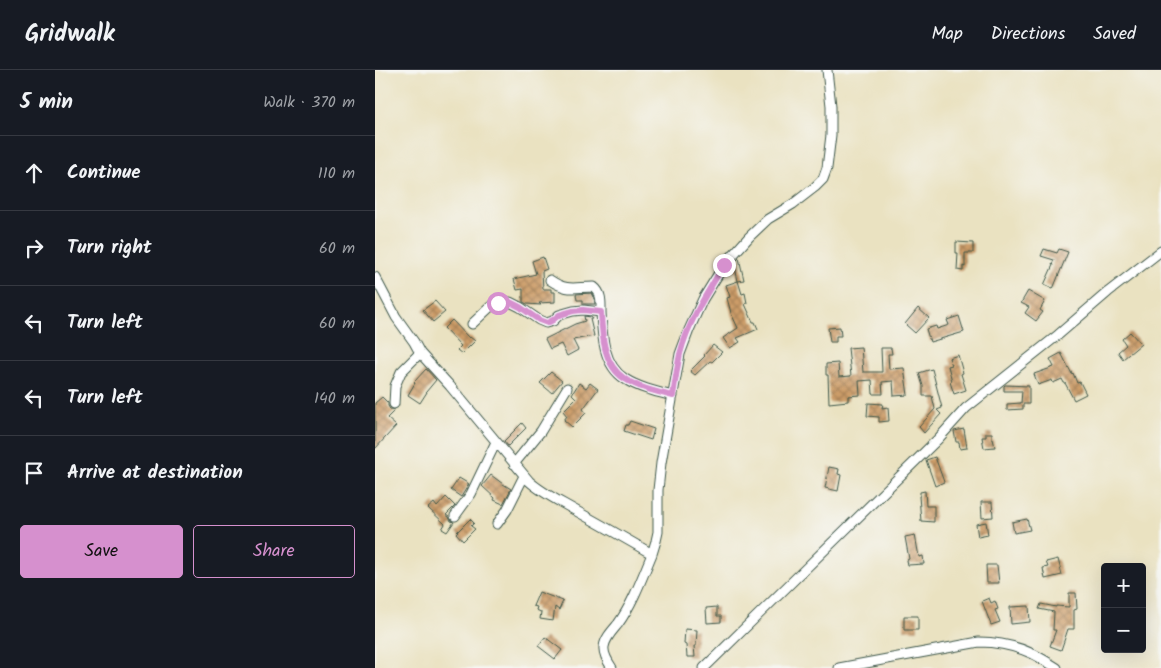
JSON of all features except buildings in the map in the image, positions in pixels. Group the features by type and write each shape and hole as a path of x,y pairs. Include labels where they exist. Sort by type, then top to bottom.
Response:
{"street":[{"path":"611,668 604,653 603,645 635,595 657,540 658,490 661,463 681,354 689,330 703,298 724,265 768,219 793,204 823,179 827,168 831,135 831,106 827,70"},
{"path":"704,668 939,439 966,408 1161,251"},
{"path":"375,277 420,353 534,486 652,554"},
{"path":"550,280 570,289 594,287 598,290 601,297 603,339 607,356 617,372 625,379 647,389 673,396"},
{"path":"472,324 490,307 498,303 510,302 547,323 559,315 573,311 601,312"},
{"path":"394,404 395,386 401,372 420,353"},
{"path":"514,464 541,431 567,388"},
{"path":"455,516 471,494 496,442"},
{"path":"497,524 507,510 524,476"},
{"path":"839,668 979,642 992,642 1033,654 1057,668"}],"route":[{"path":"498,303 510,302 547,323 559,315 573,311 601,312 603,339 607,356 617,372 625,379 647,389 673,396 681,354 689,330 703,298 724,265"}]}
